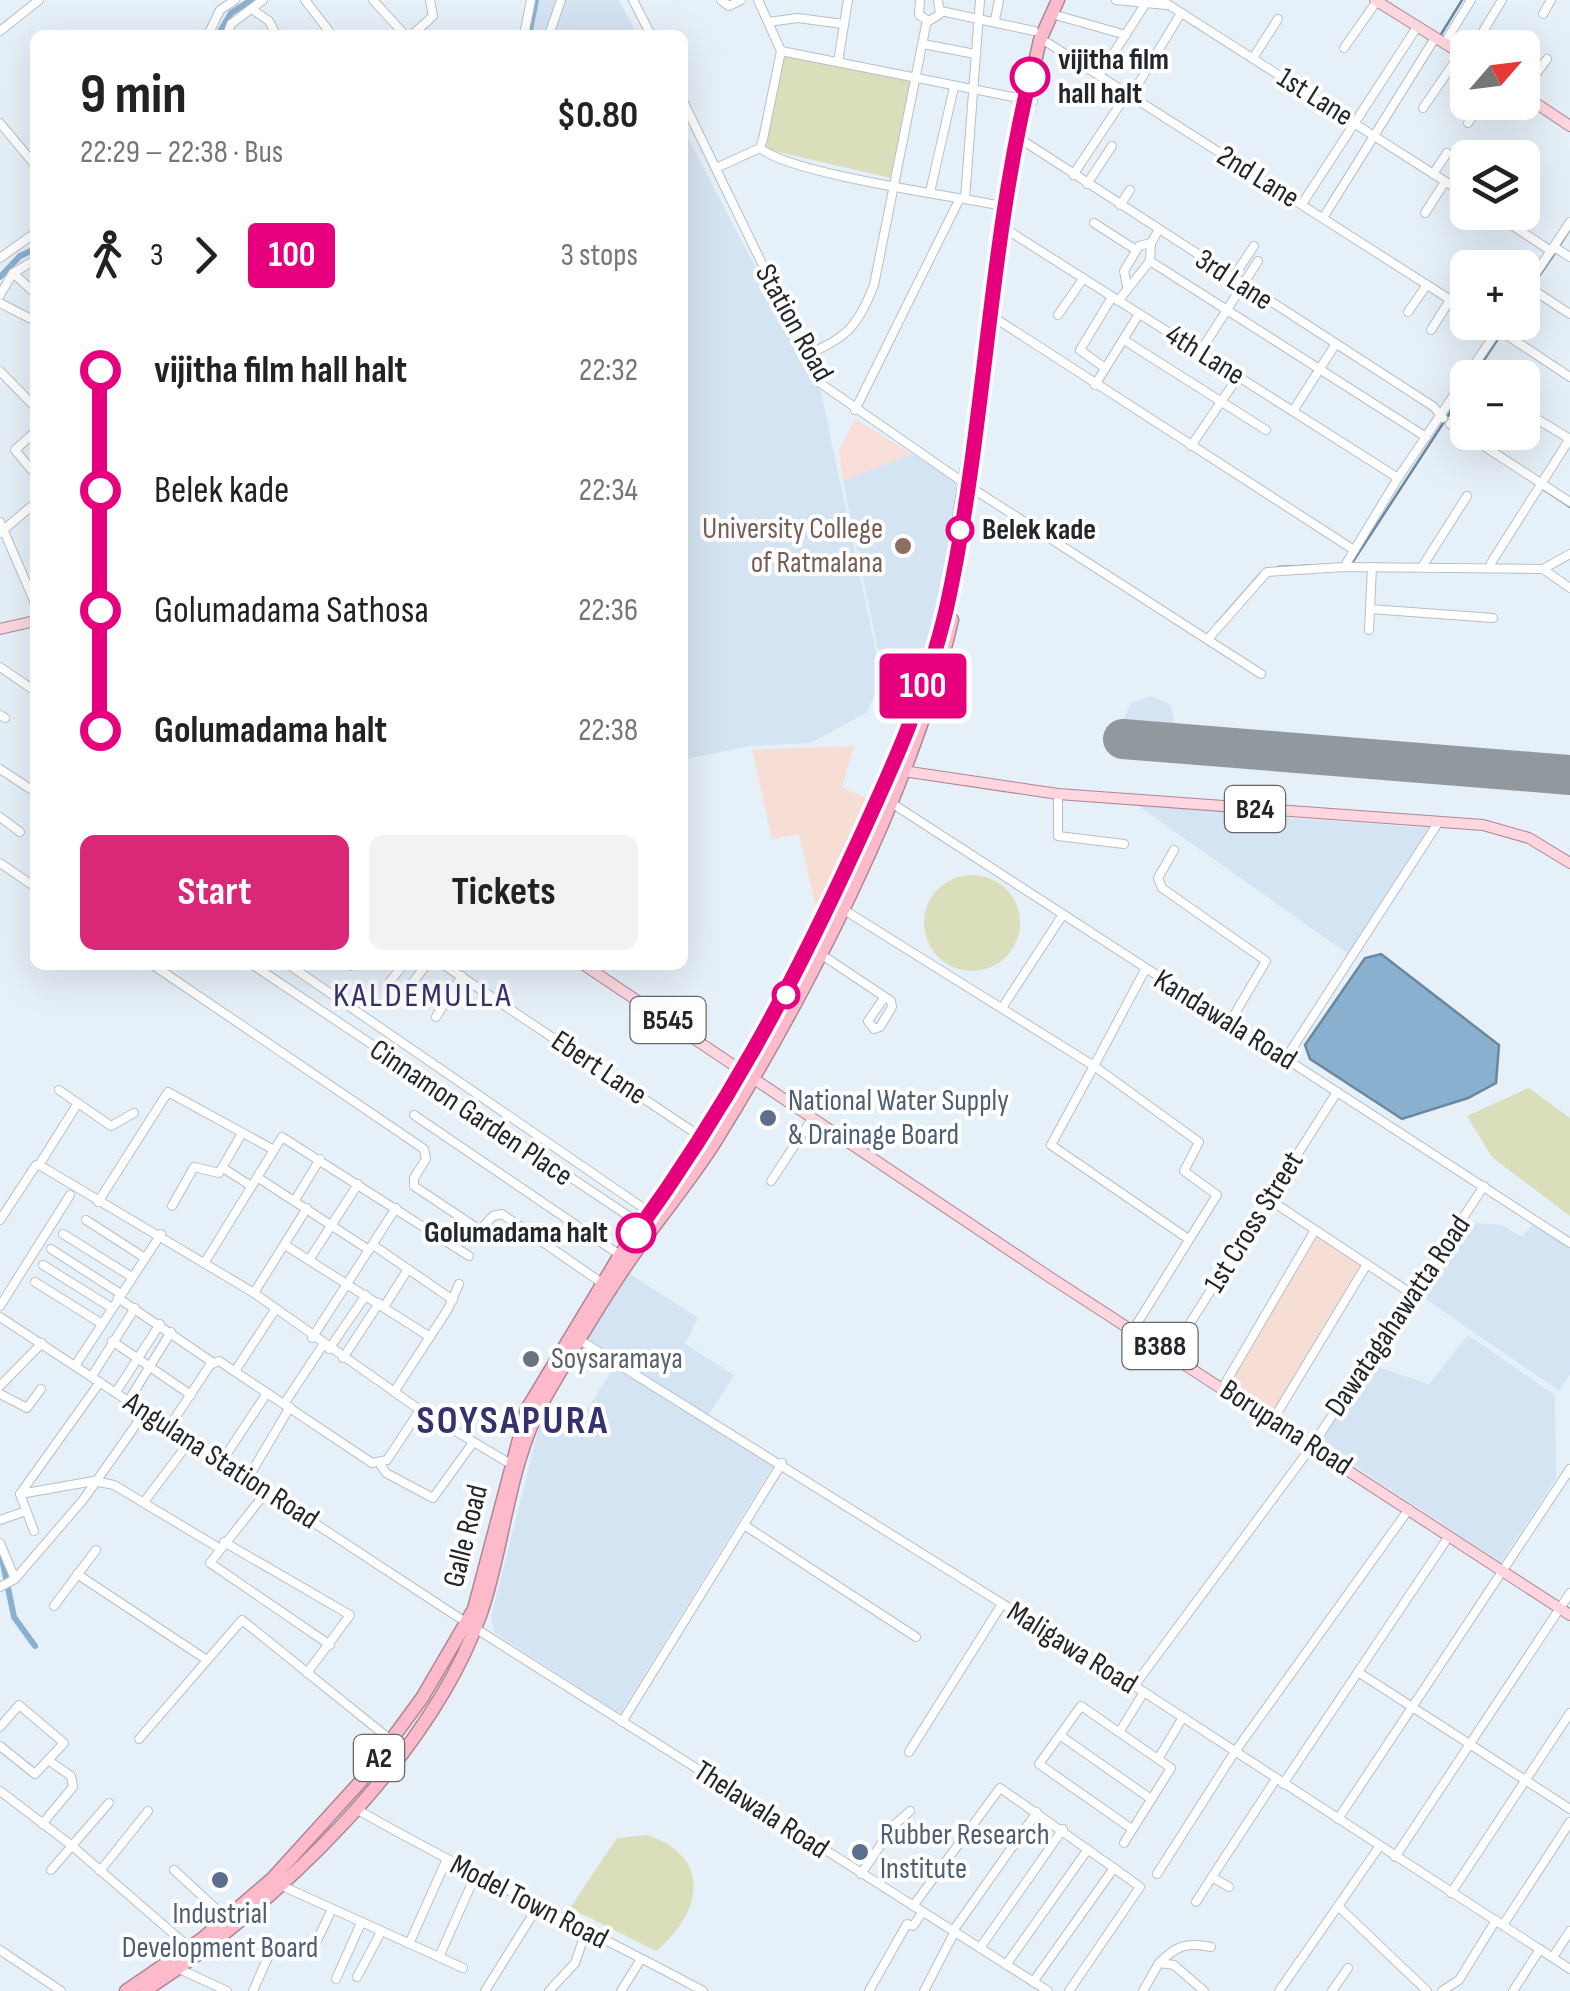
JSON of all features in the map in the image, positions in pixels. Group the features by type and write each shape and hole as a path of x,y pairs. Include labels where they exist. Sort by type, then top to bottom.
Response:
{"highway":[{"name":"Galle Road","path":"971,487 1008,207 1042,35 1058,0"},
{"name":"Galle Road","path":"1042,35 1067,0"},
{"name":"Galle Road","path":"277,1882 330,1838 356,1809 471,1625 528,1409 746,1076 841,908 900,763 944,618 971,487 1029,100"},
{"name":"Galle Road","path":"576,1337 620,1255 713,1144 885,799"},
{"name":"Galle Road","path":"277,1882 397,1745"},
{"name":"A2","path":"126,1991 277,1882"},
{"name":"A2","path":"144,1991 208,1946 277,1882"}],"main road":[{"path":"1376,0 1450,47"},
{"path":"1540,106 1566,124"},
{"path":"0,629 30,621"},
{"name":"B24","path":"900,763 932,774 1058,794 1504,828 1570,863"},
{"name":"B545","path":"591,970 746,1076"},
{"name":"Borupana Road","path":"746,1076 1565,1612"}],"street":[{"path":"0,31 39,0"},
{"path":"210,30 220,10 235,0"},
{"path":"229,30 231,24 263,0"},
{"path":"305,0 328,30"},
{"path":"372,0 403,30"},
{"path":"415,30 433,16 430,0"},
{"path":"525,30 530,0"},
{"path":"551,30 561,0"},
{"path":"633,0 648,30"},
{"path":"721,0 728,6 742,0"},
{"path":"758,0 781,52 760,148"},
{"path":"838,62 848,0"},
{"path":"920,0 917,11 928,20"},
{"path":"806,355 828,346 860,322 874,285 928,20 941,11 938,0"},
{"path":"854,410 962,198 980,0"},
{"path":"995,20 999,0"},
{"path":"1116,0 1165,2"},
{"path":"1344,48 1376,0"},
{"path":"1322,218 1471,0"},
{"path":"1484,30 1502,0"},
{"path":"1543,14 1551,0"},
{"name":"1st Lane","path":"1165,2 1450,185"},
{"path":"1099,76 1146,3"},
{"path":"253,10 269,21 274,30"},
{"name":"2nd Lane","path":"941,11 995,20 1042,35 1099,76 1450,300"},
{"path":"1073,175 1181,13"},
{"path":"1059,16 1126,36"},
{"path":"768,22 782,17 842,24"},
{"path":"1253,58 1278,20"},
{"path":"1302,204 1417,27"},
{"path":"923,44 975,54"},
{"path":"781,52 1029,100"},
{"path":"1540,69 1547,59"},
{"path":"1422,108 1450,74"},
{"path":"930,192 954,87"},
{"path":"1566,124 1570,110"},
{"name":"Station Road","path":"688,111 820,382 854,410 1261,674"},
{"path":"0,123 30,159"},
{"name":"3rd Lane","path":"1025,142 1570,502"},
{"path":"1088,184 1112,146"},
{"path":"716,168 760,148"},
{"path":"760,148 785,161 1008,207"},
{"path":"1433,174 1447,153"},
{"path":"1426,213 1445,182"},
{"path":"1120,206 1130,190"},
{"path":"1540,268 1570,222"},
{"path":"1094,223 1136,250"},
{"path":"1522,230 1570,257"},
{"path":"1105,368 1080,350 1115,299 1127,286 1137,283 1150,261 1151,243 1158,231"},
{"name":"4th Lane","path":"1012,232 1398,478"},
{"path":"0,258 30,237"},
{"path":"1127,286 1123,275 1136,250 1151,243"},
{"path":"1232,279 1254,246"},
{"path":"1150,261 1426,437"},
{"path":"1200,352 1258,261"},
{"path":"0,295 14,273 30,263"},
{"path":"14,273 30,288"},
{"path":"1058,316 1083,279"},
{"path":"1408,312 1426,286"},
{"path":"1540,298 1570,314"},
{"path":"1431,330 1450,300"},
{"path":"0,303 30,319"},
{"path":"1095,385 1139,314"},
{"path":"998,320 1354,550"},
{"path":"1124,340 1266,430"},
{"path":"1520,340 1570,377"},
{"path":"1294,411 1336,345"},
{"path":"0,371 30,402"},
{"path":"1191,446 1238,376"},
{"path":"1347,562 1398,478 1450,410"},
{"path":"1491,563 1570,440 1540,421"},
{"path":"30,437 16,450 30,468"},
{"path":"1422,568 1468,496"},
{"path":"30,506 2,528 30,591"},
{"path":"1208,638 1268,572 1372,567 1543,568 1570,554"},
{"path":"1369,630 1372,567"},
{"path":"1543,568 1570,588"},
{"path":"1370,609 1493,618"},
{"path":"0,668 30,688"},
{"path":"0,769 30,789"},
{"path":"1058,794 1058,836 1124,844"},
{"name":"Kandawala Road","path":"885,799 1570,1243"},
{"path":"0,817 20,832"},
{"path":"1286,1058 1438,822"},
{"path":"1174,850 1158,878 1162,888 1266,961 1230,1022"},
{"path":"0,863 30,884"},
{"path":"841,908 1094,1066 1199,1142 1184,1172 1217,1195 1132,1330"},
{"path":"1002,1008 1062,916"},
{"path":"818,953 884,998"},
{"path":"161,970 424,1150 426,1160 414,1178 414,1186 480,1230 492,1216 502,1214 602,1283"},
{"name":"Cinnamon Garden Place","path":"260,970 650,1219"},
{"path":"296,970 650,1219"},
{"path":"388,984 398,970"},
{"path":"408,990 422,970"},
{"name":"Ebert Lane","path":"452,970 704,1139"},
{"path":"1146,970 1050,1145 1188,1238"},
{"path":"436,1017 462,976"},
{"path":"58,1090 111,1126 134,1113"},
{"name":"1st Cross Street","path":"1171,1353 1337,1092"},
{"path":"98,1202 165,1093 172,1093 240,1135"},
{"path":"0,1220 78,1103"},
{"path":"414,1115 620,1255"},
{"path":"771,1181 812,1118"},
{"path":"172,1206 194,1167 216,1174 244,1131 274,1150"},
{"path":"205,1262 282,1137 469,1256"},
{"path":"295,1200 320,1159"},
{"path":"39,1165 98,1202 161,1234 420,1410 514,1466"},
{"path":"223,1168 251,1186"},
{"path":"257,1177 452,1300"},
{"path":"310,1260 358,1184"},
{"name":"Dawatagahawatta Road","path":"1134,1686 1312,1446 1484,1186"},
{"path":"0,1306 70,1195"},
{"path":"1267,1198 1412,1294"},
{"path":"254,1294 307,1208"},
{"path":"312,1338 396,1208"},
{"path":"86,1220 145,1258"},
{"path":"1222,1387 1315,1230"},
{"path":"62,1234 132,1278"},
{"path":"75,1366 161,1234"},
{"path":"284,1245 430,1336"},
{"path":"51,1249 212,1362 235,1371 384,1462"},
{"path":"1273,1420 1367,1264"},
{"path":"43,1265 112,1308"},
{"path":"343,1358 408,1269"},
{"path":"35,1282 102,1324"},
{"path":"394,1392 459,1284"},
{"path":"248,1478 287,1406 366,1295"},
{"path":"20,1494 96,1379 112,1341 134,1308"},
{"path":"235,1371 276,1310"},
{"name":"Angulana Station Road","path":"0,1317 471,1625"},
{"path":"116,1392 160,1324"},
{"path":"129,1400 172,1332"},
{"name":"Maligawa Road","path":"576,1337 1144,1692 1570,1969"},
{"path":"112,1341 191,1395"},
{"path":"40,1388 27,1408 0,1390 42,1343"},
{"path":"169,1427 212,1362"},
{"path":"222,1461 266,1393"},
{"path":"420,1410 384,1462 386,1473 433,1498 472,1444"},
{"path":"7,1584 94,1481 145,1412"},
{"path":"144,1502 190,1441"},
{"path":"622,1722 782,1463 952,1577"},
{"path":"1338,1820 1570,1469"},
{"path":"20,1494 28,1496 94,1481 114,1485 349,1614 308,1674"},
{"path":"267,1491 211,1564 330,1646"},
{"path":"20,1494 34,1531"},
{"path":"1158,1874 1234,1753 1408,1509"},
{"path":"0,1520 26,1511"},
{"path":"744,1525 916,1636"},
{"path":"1196,1902 1448,1536"},
{"path":"1,1546 7,1584"},
{"path":"54,1606 96,1550"},
{"path":"77,1574 207,1660"},
{"path":"1395,1856 1468,1744 1565,1612 1570,1593"},
{"path":"909,1752 1002,1604"},
{"path":"139,1739 242,1620 397,1745"},
{"name":"Thelawala Road","path":"471,1625 1048,1991"},
{"path":"1358,1672 1570,1809"},
{"path":"1120,1731 1144,1692"},
{"path":"0,1727 19,1704 64,1743 34,1774 0,1746"},
{"path":"1124,1842 1171,1768 1081,1706 1040,1764 1132,1829"},
{"path":"1451,1893 1570,1713"},
{"path":"1158,1759 1182,1717"},
{"path":"1060,1736 1151,1799"},
{"path":"42,1824 73,1787 71,1776 48,1760"},
{"path":"913,1906 1000,1788 1140,1887 1069,1991"},
{"path":"0,1792 71,1845 190,1948"},
{"path":"51,1870 109,1803"},
{"name":"Model Town Road","path":"356,1809 446,1861 540,1904 696,1989"},
{"path":"100,1871 148,1811"},
{"path":"861,1874 894,1825 910,1811"},
{"path":"924,1991 953,1932 1037,1812"},
{"path":"1442,1991 1459,1980 1570,1822"},
{"path":"980,1948 1063,1829"},
{"path":"1280,1991 1379,1846"},
{"path":"1006,1965 1088,1849"},
{"path":"409,1944 446,1861"},
{"path":"1033,1982 1114,1868"},
{"path":"174,1870 226,1919"},
{"path":"439,1957 476,1874"},
{"path":"1212,1877 1229,1886"},
{"path":"277,1882 462,1968"},
{"path":"484,1991 540,1904"},
{"path":"1339,1907 1427,1991"},
{"path":"313,1949 332,1909"},
{"path":"869,1991 889,1950 907,1924 913,1926 922,1913"},
{"path":"336,1979 362,1923"},
{"path":"549,1991 575,1963 586,1931"},
{"path":"1553,1958 1570,1931"},
{"path":"358,1977 381,1932"},
{"path":"1143,1991 1159,1963 1183,1944 1194,1942 1211,1947"},
{"path":"1513,1991 1540,1949"},
{"path":"0,1950 61,1991"},
{"path":"253,1991 268,1957"},
{"path":"620,1991 641,1959"},
{"path":"1159,1963 1174,1965 1204,1991"},
{"path":"177,1968 227,1991"},
{"path":"1332,1991 1348,1968"}],"shaded area":[{"path":"538,0 619,0 634,30 532,30"},
{"path":"688,138 821,392 882,680 867,712 811,743 749,746 688,759"},
{"path":"855,419 912,454 843,481 839,450"},
{"name":"University College of Ratmalana","path":"912,454 955,481 958,491 939,601 922,656 878,650 843,481"},
{"path":"1151,696 1171,705 1176,729 1121,725 1131,703"},
{"path":"854,746 842,787 868,799 817,913 799,834 772,839 752,750"},
{"path":"1137,805 1290,818 1431,828 1348,954"},
{"path":"1460,1222 1502,1225 1522,1237 1533,1224 1570,1248 1570,1374 1559,1391 1414,1291"},
{"path":"1315,1230 1367,1264 1273,1420 1223,1387"},
{"path":"627,1272 698,1318 685,1344 734,1375 706,1419 585,1340"},
{"path":"1468,1335 1555,1395 1556,1479 1501,1562 1319,1443 1369,1364 1429,1384"},
{"path":"614,1367 773,1466 620,1714 495,1633 491,1617 544,1408 576,1427"}],"green space":[{"path":"783,54 914,81 890,178 766,149"},
{"path":"972,875 990,878 1006,889 1017,905 1017,941 1006,957 990,968 972,971 954,968 938,957 927,941 924,923 927,905 938,889 954,878"},
{"path":"1529,1088 1570,1118 1570,1216 1492,1157 1467,1116"},
{"path":"647,1835 683,1857 694,1887 683,1920 656,1951 570,1908 617,1838"}],"water":[{"path":"1381,954 1499,1045 1496,1083 1468,1098 1402,1119 1310,1059 1305,1045 1365,958"}],"waterway":[{"path":"221,30 231,13 251,0"},
{"path":"530,30 536,0"},
{"path":"1440,36 1462,0"},
{"path":"1560,245 1570,229"},
{"path":"0,277 30,251"},
{"path":"1540,275 1555,253"},
{"path":"1484,360 1497,340"},
{"path":"1352,563 1450,413"},
{"path":"1543,489 1570,507"},
{"path":"1278,567 1325,565"},
{"path":"1217,623 1261,573"},
{"path":"1,1554 14,1617 35,1646"}],"runway":[{"path":"1123,739 1570,775"}],"bus line":[{"name":"100","path":"636,1233 704,1139 811,946 898,756 934,655 947,606 968,485 990,318 1030,77"}],"place":[{"name":"vijitha film hall halt","path":"1030,77"},
{"name":"Belek kade","path":"960,530"},
{"name":"University College of Ratmalana","path":"903,546"},
{"name":"National Water Supply & Drainage Board","path":"768,1118"},
{"name":"Golumadama halt","path":"636,1233"},
{"name":"Soysaramaya","path":"531,1359"},
{"name":"Rubber Research Institute","path":"860,1852"},
{"name":"Industrial Development Board","path":"220,1880"}],"district":[{"name":"KALDEMULLA","path":"423,995"},
{"name":"SOYSAPURA","path":"513,1421"}]}
